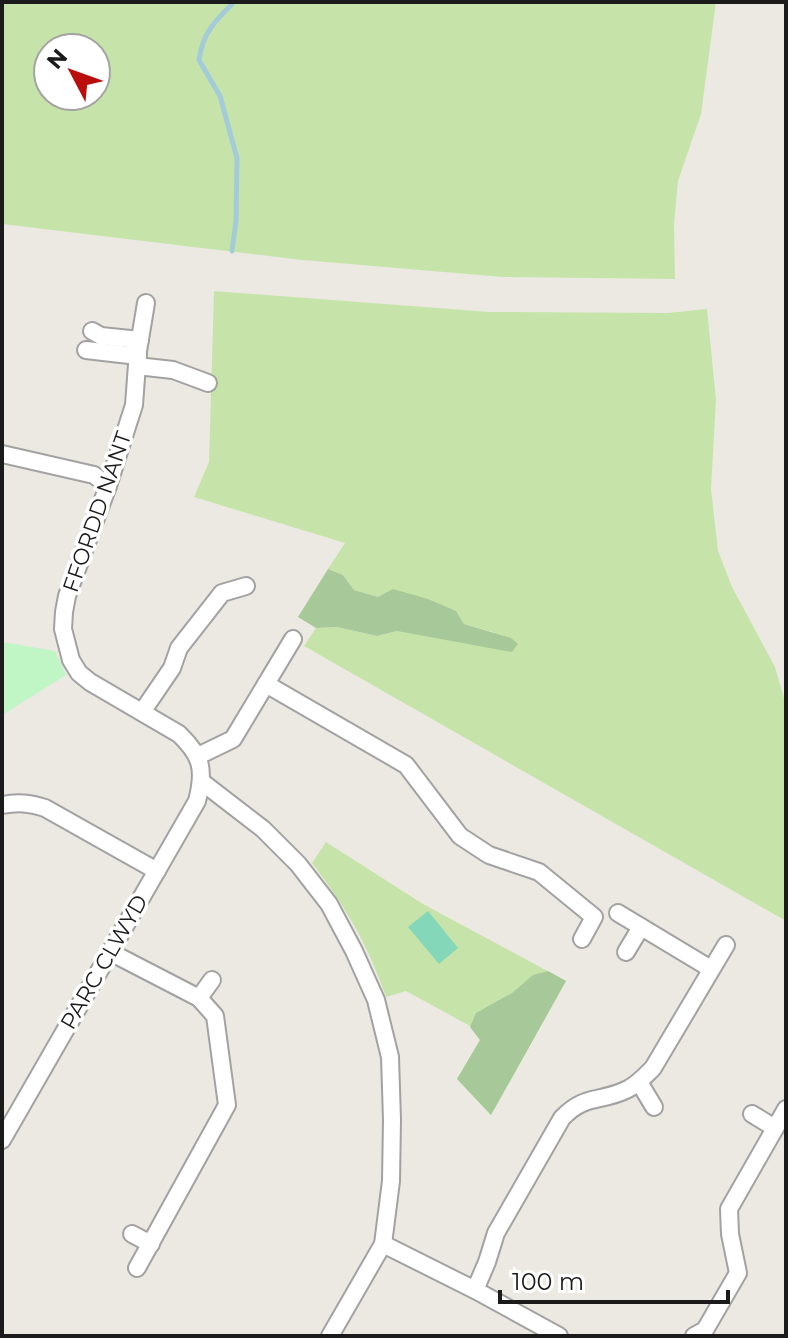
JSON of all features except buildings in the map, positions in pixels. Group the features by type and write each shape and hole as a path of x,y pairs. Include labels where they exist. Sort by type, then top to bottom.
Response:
{"street":[{"name":"FFORDD NANT","path":"146,303 134,405 67,596 63,629 71,660 79,673 179,734 198,756"},
{"path":"92,331 173,370 208,383"},
{"path":"86,350 138,354"},
{"path":"2,454 94,475 108,486"},
{"path":"142,712 172,668 179,648 217,588 246,586"},
{"path":"293,639 233,739 198,756 202,782 263,829 298,864 329,904 376,1000 390,1057 391,1181 383,1244 330,1336"},
{"path":"266,684 406,765 460,836 489,855 539,872 594,917 582,939"},
{"name":"PARC CLWYD","path":"2,1140 197,801 202,782"},
{"path":"2,805 18,802 45,808 157,871"},
{"path":"618,913 711,969"},
{"path":"626,952 641,927"},
{"path":"475,1290 496,1233 562,1118 587,1100 627,1090 653,1068 726,945"},
{"path":"110,952 199,998 215,1016 227,1105 137,1268"},
{"path":"199,998 212,980"},
{"path":"639,1082 654,1107"},
{"path":"694,1336 705,1330 738,1273 730,1234 729,1209 786,1109"},
{"path":"752,1114 775,1128"},
{"path":"132,1234 151,1244"},
{"path":"383,1244 559,1336"}],"green space":[{"path":"2,2 716,2 701,114 678,181 674,225 675,279 503,277 302,260 2,224"},
{"path":"214,291 490,312 668,313 707,309 716,400 711,489 718,551 732,587 775,667 786,705 786,921 304,646 316,628 337,627 377,636 397,631 496,633 464,624 456,611 354,590 343,575 328,569 345,543 194,497 209,462"},
{"path":"328,569 343,575 354,590 378,597 393,589 428,599 456,611 464,624 511,638 518,644 512,652 397,631 377,636 337,627 316,628 298,617"},
{"path":"2,642 55,651 66,675 2,715"},
{"path":"326,842 423,904 566,981 491,1115 457,1079 480,1040 470,1026 406,991 386,997 355,927 312,863"},
{"path":"428,911 458,948 439,964 408,927"},
{"path":"548,971 566,981 491,1115 457,1079 480,1040 470,1027 476,1013 512,993 533,975"}],"waterway":[{"path":"232,251 237,158 220,96 199,60 203,42 211,28 234,2"}]}
